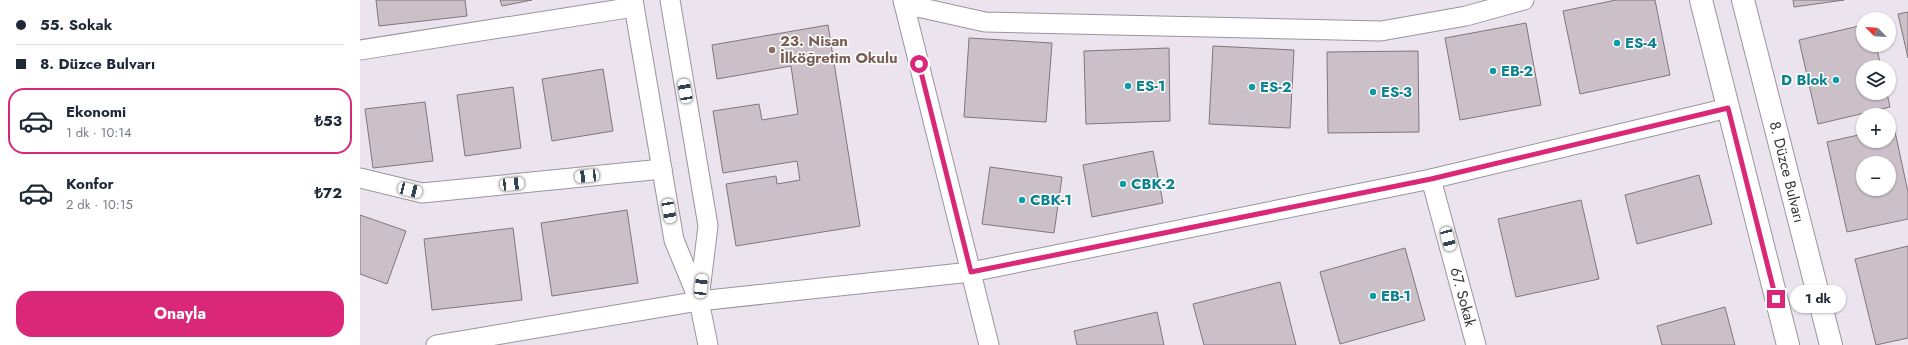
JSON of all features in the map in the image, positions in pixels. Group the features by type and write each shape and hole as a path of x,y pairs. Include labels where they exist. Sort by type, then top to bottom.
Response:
{"main road":[{"path":"1701,0 1788,345"},
{"name":"8. Düzce Bulvarı","path":"1743,0 1830,345"}],"street":[{"path":"670,0 708,226 699,301"},
{"path":"904,2 926,0"},
{"path":"904,2 985,22 1381,31 1466,16 1524,0"},
{"path":"904,2 989,345"},
{"path":"360,50 633,4 674,240 699,301 708,345"},
{"path":"436,345 699,301 971,272 1431,179 1728,108"},
{"path":"360,178 422,194 662,169"},
{"name":"67. Sokak","path":"1431,179 1476,345"}],"building":[{"path":"376,0 465,0 467,16 379,26"},
{"path":"500,0 532,0 502,6"},
{"name":"ES-4","path":"1616,0 1655,0 1670,75 1580,94 1563,11"},
{"path":"1793,0 1844,0 1794,7"},
{"path":"1908,12 1908,58 1898,14"},
{"name":"EB-2","path":"1526,23 1541,105 1460,120 1445,38"},
{"path":"828,25 860,226 736,246 726,184 776,176 777,184 800,180 797,161 723,173 713,111 759,104 762,120 798,114 791,66 717,79 712,45"},
{"name":"D Blok","path":"1856,27 1856,52 1878,52 1879,60 1856,60 1856,100 1888,100 1890,107 1856,108 1856,115 1818,124 1799,40"},
{"path":"969,38 1052,43 1046,122 964,117"},
{"name":"ES-2","path":"1213,46 1294,50 1290,128 1209,124"},
{"name":"ES-1","path":"1169,48 1170,121 1086,124 1084,51"},
{"name":"ES-3","path":"1418,51 1419,132 1328,133 1327,52"},
{"path":"603,69 613,131 552,141 542,79"},
{"path":"513,87 521,148 465,156 457,95"},
{"path":"425,102 433,161 373,168 365,109"},
{"path":"1856,136 1856,148 1896,148 1896,136 1908,192 1908,219 1847,232 1827,142"},
{"name":"CBK-2","path":"1153,151 1163,203 1092,217 1083,165"},
{"name":"CBK-1","path":"990,167 1062,177 1054,233 982,224"},
{"path":"1699,175 1712,224 1637,244 1625,195"},
{"path":"1581,200 1599,279 1516,297 1498,219"},
{"path":"627,210 638,283 552,296 541,223"},
{"path":"360,215 406,231 387,284 360,274"},
{"path":"513,228 522,300 432,310 424,239"},
{"path":"1908,246 1908,338 1876,345 1855,259"},
{"name":"EB-1","path":"1405,248 1425,320 1340,344 1320,272"},
{"path":"1280,282 1296,345 1204,345 1193,304"},
{"path":"1725,307 1735,345 1662,345 1657,326"},
{"path":"1157,312 1164,345 1077,345 1074,331"}],"place":[{"name":"ES-4","path":"1617,43"},
{"name":"23. Nisan İlköğretim Okulu","path":"772,50"},
{"name":"EB-2","path":"1493,71"},
{"name":"D Blok","path":"1836,80"},
{"name":"ES-1","path":"1128,86"},
{"name":"ES-2","path":"1252,87"},
{"name":"ES-3","path":"1373,92"},
{"name":"CBK-2","path":"1123,184"},
{"name":"CBK-1","path":"1022,200"},
{"name":"EB-1","path":"1373,296"}],"route":[{"path":"919,64 971,272 1431,179 1728,108 1776,299"}]}
